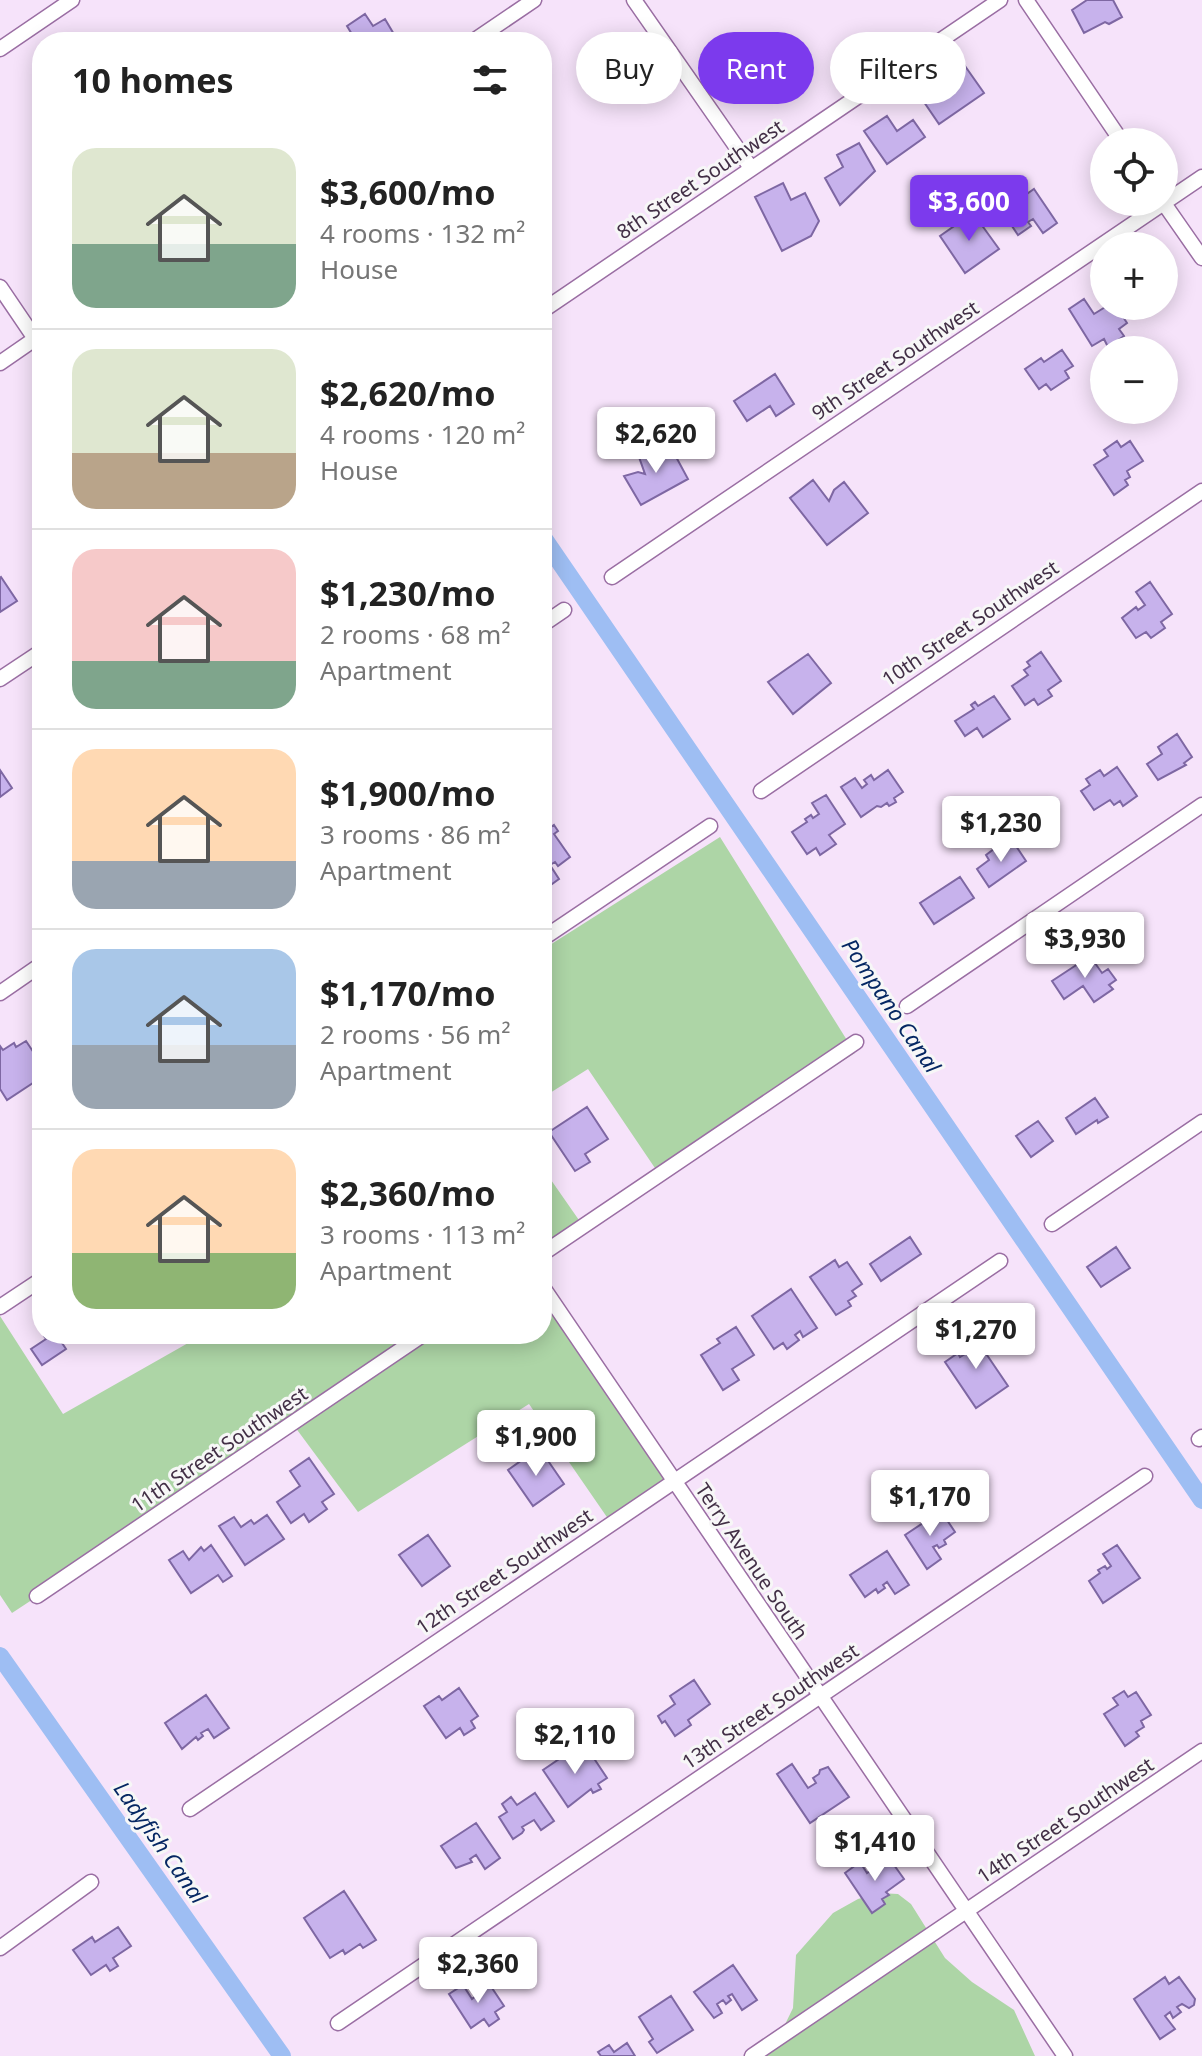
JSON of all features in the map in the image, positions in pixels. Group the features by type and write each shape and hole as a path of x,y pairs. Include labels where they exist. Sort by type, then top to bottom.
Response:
{"street":[{"path":"0,49 72,0"},
{"path":"487,32 534,0"},
{"path":"634,0 751,168"},
{"name":"8th Street Southwest","path":"552,304 1000,0"},
{"path":"1026,0 1113,128"},
{"name":"9th Street Southwest","path":"1178,193 1202,177"},
{"name":"9th Street Southwest","path":"612,577 1144,216"},
{"path":"1172,216 1202,258"},
{"path":"0,287 32,330"},
{"path":"0,363 32,345"},
{"name":"10th Street Southwest","path":"761,791 1202,491"},
{"path":"552,618 564,610"},
{"path":"0,679 32,658"},
{"path":"907,1006 1202,805"},
{"path":"552,932 710,826"},
{"path":"0,993 32,971"},
{"path":"552,1247 856,1042"},
{"path":"1052,1224 1202,1122"},
{"name":"12th Street Southwest","path":"190,1809 1000,1261"},
{"path":"0,1307 32,1286"},
{"name":"Terry Avenue South","path":"552,1301 1065,2056"},
{"name":"11th Street Southwest","path":"37,1596 409,1344"},
{"name":"13th Street Southwest","path":"338,2023 1145,1476"},
{"name":"14th Street Southwest","path":"752,2056 1202,1751"},
{"path":"0,1948 91,1882"}],"green space":[{"path":"720,837 855,1053 661,1177 588,1069 552,1092 552,944"},
{"path":"552,1181 581,1223 552,1243"},
{"path":"552,1303 677,1486 611,1523 529,1404 358,1512 295,1427 12,1613 0,1595 0,1316 63,1414 186,1344 552,1344"},
{"path":"879,1893 898,1894 911,1904 945,1958 972,1982 1014,2010 1035,2056 761,2056 776,2043 793,2008 796,1955 833,1913 858,1899"}],"building":[{"path":"1087,0 1113,0 1122,17 1084,33 1072,10"},
{"path":"365,14 373,26 385,19 393,32 351,32 347,26"},
{"path":"966,67 984,93 939,124 925,104 966,104"},
{"path":"887,116 897,131 913,120 925,137 887,164 864,131"},
{"path":"859,143 875,171 840,205 825,178 843,167 837,155"},
{"path":"783,183 791,200 805,193 819,221 811,236 782,251 755,197"},
{"path":"1034,189 1057,223 1043,233 1033,219 1028,222 1031,226 1018,235 1002,211 1011,205 1006,199 1017,191 1021,198"},
{"path":"973,213 999,249 965,273 940,236"},
{"path":"1084,299 1090,308 1090,320 1125,320 1127,323 1119,329 1124,336 1090,336 1090,343 1069,309"},
{"path":"1062,350 1073,366 1065,371 1069,378 1051,390 1046,384 1039,389 1025,369 1041,358 1044,362"},
{"path":"775,374 794,404 776,416 770,406 747,421 734,401"},
{"path":"1117,441 1121,447 1130,441 1143,461 1127,471 1130,477 1125,480 1128,485 1114,495 1094,465 1108,456 1104,450"},
{"path":"656,444 666,457 675,455 688,479 641,505 624,476 638,472 645,474 639,457"},
{"path":"813,480 829,501 834,490 844,482 868,513 827,545 790,498"},
{"path":"0,578 17,601 0,612"},
{"path":"1150,582 1172,614 1161,622 1165,628 1151,638 1146,632 1136,638 1122,618 1136,607 1138,610 1145,605 1136,592"},
{"path":"1041,652 1061,681 1048,690 1052,696 1038,705 1034,699 1025,705 1012,686 1028,675 1024,670 1030,666 1027,662"},
{"path":"808,654 831,683 793,714 768,682"},
{"path":"994,696 1010,719 983,737 977,728 965,736 955,721 974,709 971,705 975,702 978,706"},
{"path":"1177,734 1192,757 1184,763 1186,765 1158,780 1147,764 1162,754 1158,747"},
{"path":"1117,767 1137,796 1123,806 1120,801 1114,805 1110,800 1094,810 1081,791 1090,785 1086,779 1100,770 1104,776"},
{"path":"0,770 12,788 0,797"},
{"path":"888,770 903,792 894,798 896,802 889,806 887,803 877,806 861,817 841,787 855,778 862,788 867,784 864,780 871,775 874,780"},
{"path":"826,795 845,824 829,835 836,844 820,855 816,848 807,854 792,832 807,822 805,819 811,815 813,818 819,814 812,803"},
{"path":"552,826 558,831 554,834 570,857 558,866 555,862 552,864"},
{"path":"1014,843 1026,861 989,887 977,869 989,860 986,855 994,849 998,854"},
{"path":"552,868 559,879 552,884"},
{"path":"960,877 974,898 934,924 920,903"},
{"path":"1090,956 1102,973 1108,969 1116,980 1109,985 1113,989 1094,1002 1083,986 1064,999 1052,981"},
{"path":"26,1041 32,1050 32,1084 7,1100 0,1089 0,1046 3,1050 14,1043 16,1047"},
{"path":"1095,1098 1108,1117 1098,1123 1097,1120 1076,1134 1066,1118"},
{"path":"587,1107 608,1139 585,1154 590,1162 575,1171 552,1136 552,1130"},
{"path":"1038,1121 1053,1141 1031,1157 1016,1136"},
{"path":"910,1237 921,1254 881,1281 870,1264"},
{"path":"1116,1247 1130,1268 1101,1287 1087,1267"},
{"path":"835,1260 839,1267 847,1262 862,1284 852,1291 856,1296 848,1301 851,1306 836,1315 810,1277"},
{"path":"791,1289 817,1328 803,1337 800,1331 795,1335 799,1340 787,1349 783,1343 774,1349 752,1316"},
{"path":"736,1327 754,1355 732,1369 739,1380 723,1390 701,1355 720,1343 717,1339"},
{"path":"970,1330 1008,1386 976,1408 945,1362 958,1353 960,1357 965,1354 956,1340"},
{"path":"38,1344 63,1344 66,1349 42,1365 31,1349"},
{"path":"542,1452 564,1484 533,1506 508,1470 532,1453 535,1458"},
{"path":"309,1458 334,1494 322,1502 327,1509 309,1522 304,1514 291,1523 277,1502 300,1486 290,1471"},
{"path":"941,1511 955,1532 944,1540 946,1544 933,1547 941,1559 927,1569 905,1535"},
{"path":"267,1515 284,1539 245,1565 219,1526 234,1517 241,1527 251,1520 254,1524"},
{"path":"428,1535 450,1566 422,1586 399,1555"},
{"path":"211,1545 232,1576 223,1582 218,1575 191,1593 169,1560 183,1551 189,1560 201,1547 204,1551"},
{"path":"1117,1545 1140,1578 1103,1603 1089,1581 1100,1573 1098,1570 1111,1566 1103,1554"},
{"path":"887,1551 909,1585 895,1594 887,1582 878,1593 876,1589 865,1597 850,1575"},
{"path":"694,1680 710,1704 688,1720 691,1725 675,1736 658,1716 675,1704 670,1696"},
{"path":"459,1688 478,1716 471,1721 475,1728 464,1735 460,1728 446,1738 424,1706 439,1696 442,1700"},
{"path":"1124,1691 1128,1697 1136,1692 1151,1715 1141,1721 1144,1727 1136,1732 1139,1736 1125,1746 1104,1714 1118,1705 1113,1698"},
{"path":"206,1695 229,1728 214,1738 208,1729 201,1733 203,1736 198,1740 196,1737 182,1749 165,1723"},
{"path":"574,1749 580,1758 589,1751 607,1778 598,1784 601,1789 593,1793 591,1789 568,1807 543,1770"},
{"path":"792,1764 808,1788 816,1783 813,1778 820,1770 828,1767 849,1797 810,1823 777,1774"},
{"path":"535,1793 554,1821 541,1830 534,1820 522,1827 522,1833 513,1839 499,1817 507,1812 502,1804 511,1797 517,1805"},
{"path":"476,1823 500,1858 485,1869 476,1855 470,1859 472,1862 456,1868 441,1846"},
{"path":"889,1858 904,1879 886,1892 889,1895 882,1899 885,1904 872,1913 845,1873 860,1862 867,1873"},
{"path":"344,1891 376,1940 363,1948 360,1944 345,1954 343,1950 330,1958 304,1918"},
{"path":"118,1927 131,1946 113,1958 118,1966 110,1971 106,1965 91,1975 73,1950 92,1937 95,1942"},
{"path":"733,1965 757,2000 742,2010 732,1994 728,1996 731,2000 726,2004 723,2000 717,2004 722,2013 714,2018 694,1992"},
{"path":"1165,1977 1169,1984 1179,1977 1195,1999 1194,2005 1189,2008 1182,2004 1177,2007 1181,2012 1173,2018 1170,2012 1165,2016 1175,2029 1160,2039 1134,1999"},
{"path":"488,1982 504,2006 495,2012 499,2019 489,2026 484,2019 471,2028 449,1994 463,1985 472,1999 477,1995 475,1991"},
{"path":"671,1996 693,2030 657,2053 649,2042 653,2039 639,2017"},
{"path":"627,2043 635,2056 601,2056 598,2052 609,2045 614,2052"}],"waterway":[{"name":"Pompano Canal","path":"552,551 1202,1500"},
{"name":"Ladyfish Canal","path":"0,1656 282,2056"}]}
